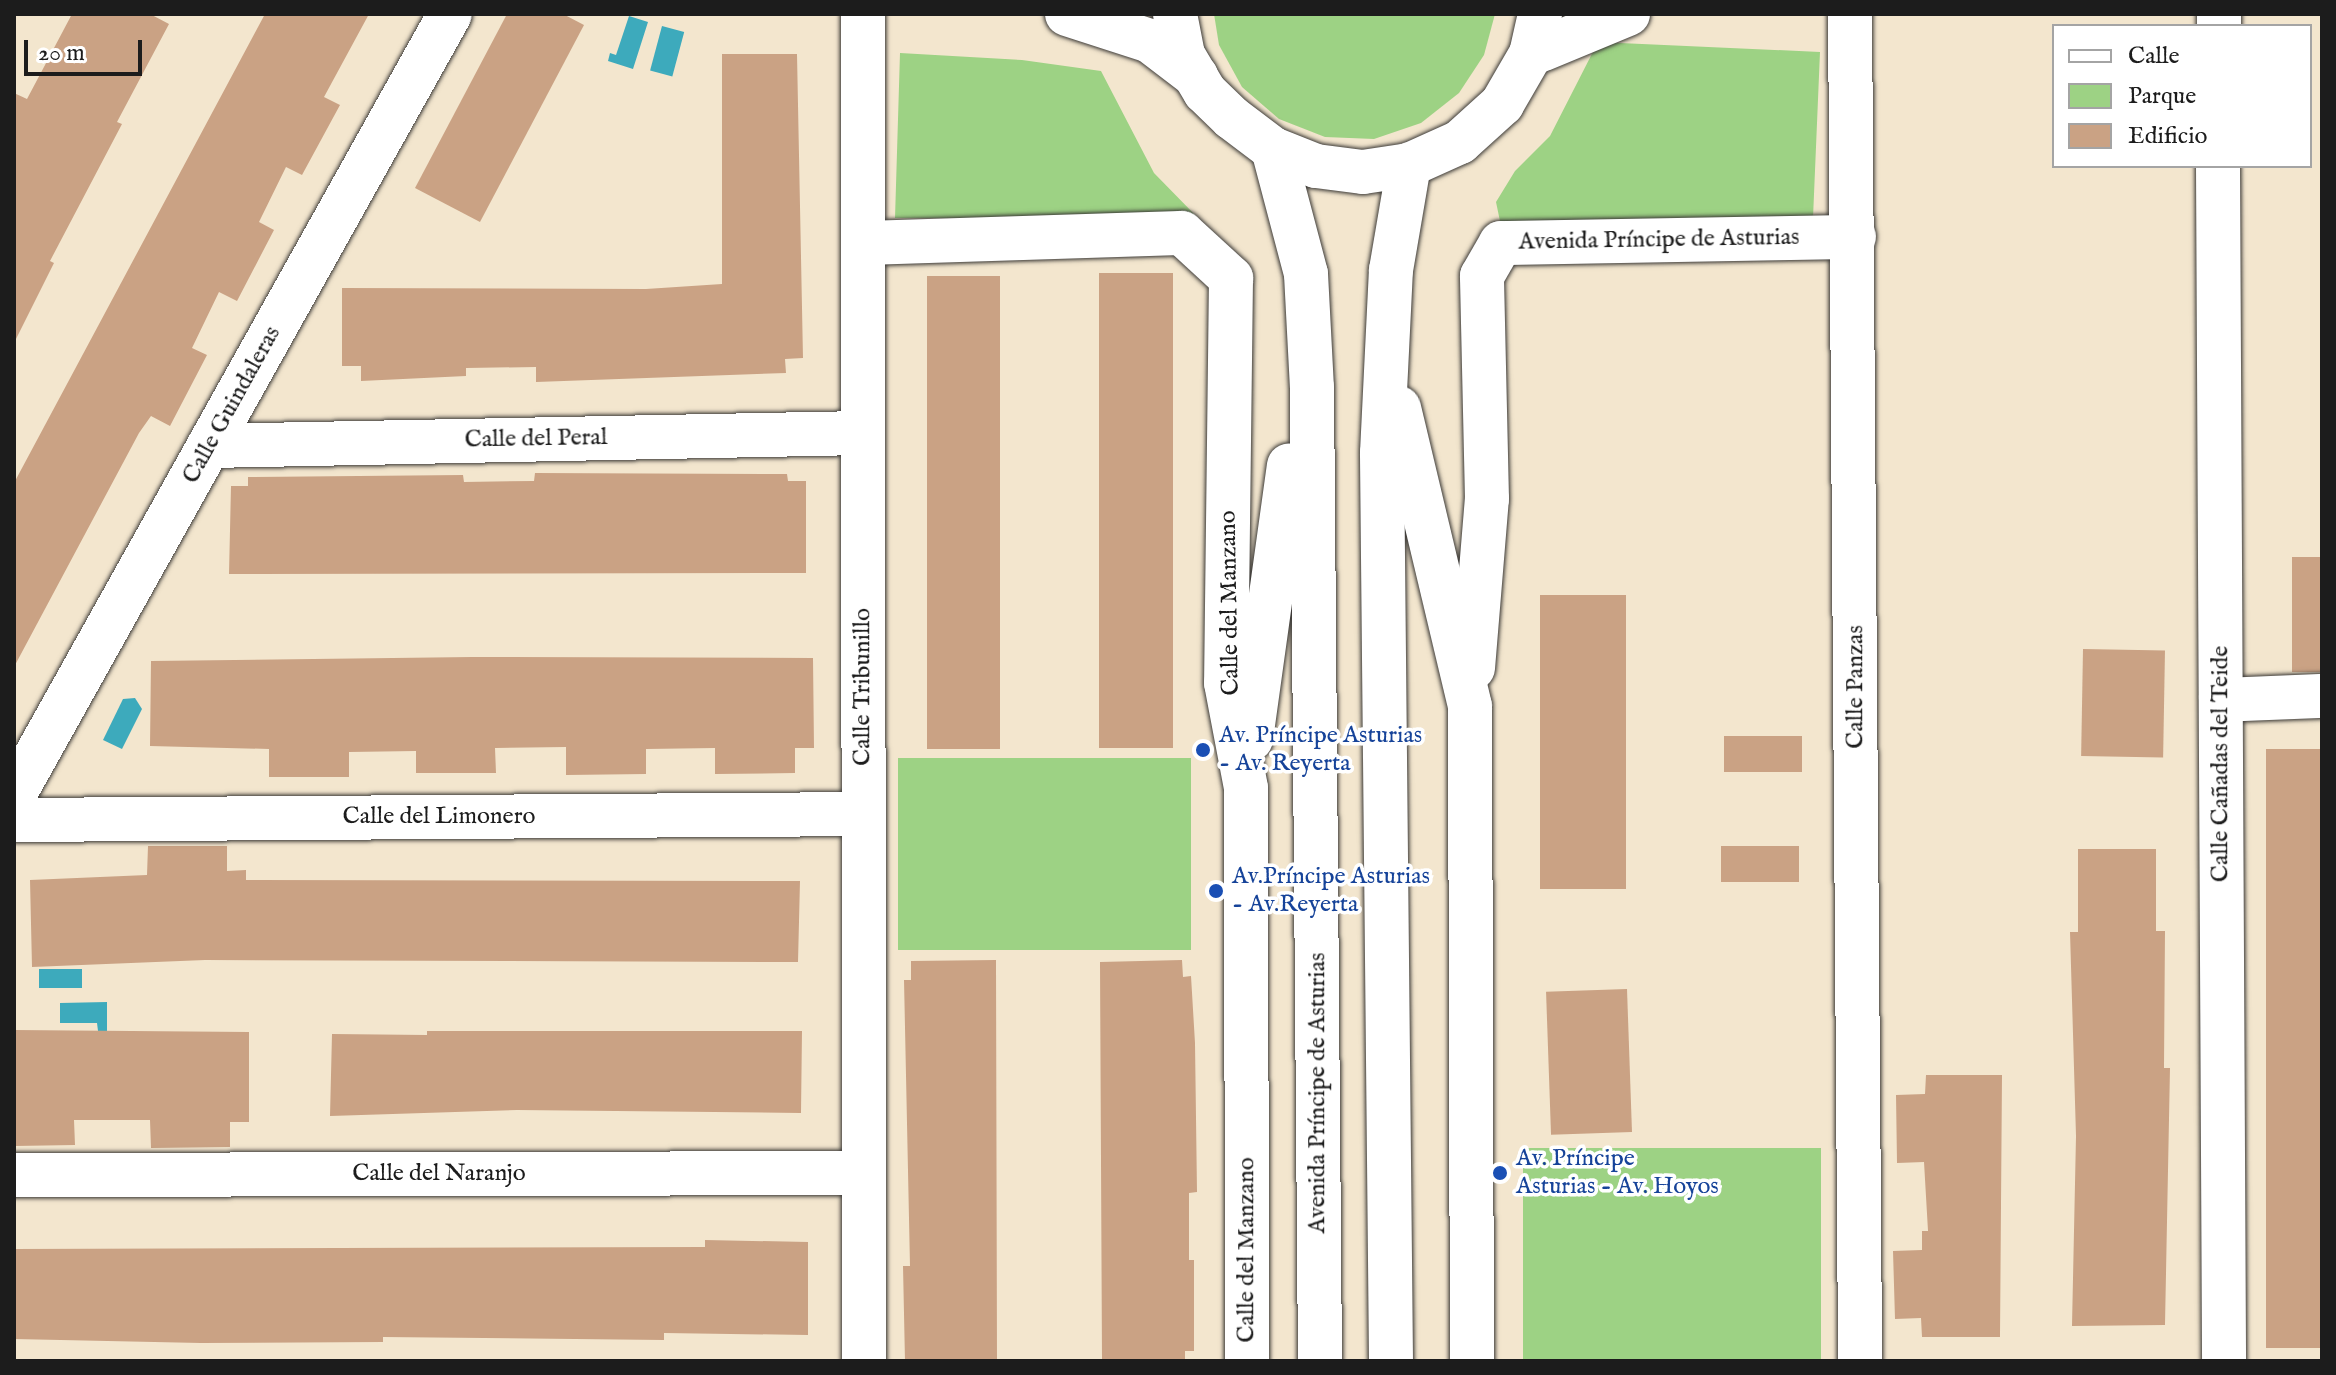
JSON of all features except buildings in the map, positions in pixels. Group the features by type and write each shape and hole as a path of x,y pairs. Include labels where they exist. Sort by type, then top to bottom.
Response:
{"street":[{"name":"Calle Guindaleras","path":"14,795 450,14"},
{"name":"Calle Tribunillo","path":"863,14 864,1361"},
{"path":"1067,14 1150,41 1196,76"},
{"path":"1175,14 1183,55 1196,76 1232,118 1273,149 1316,166 1347,170 1409,165 1460,142 1502,104 1535,34 1628,14"},
{"name":"Calle Panzas","path":"1850,14 1860,1361"},
{"name":"Avenida Príncipe de Asturias","path":"1273,149 1297,226 1307,297 1312,387 1320,1361"},
{"name":"Avenida Príncipe de Asturias","path":"1391,1361 1382,453 1389,364 1391,270 1409,165"},
{"name":"Calle Cañadas del Teide","path":"2218,168 2224,1361"},
{"name":"Calle del Manzano","path":"864,243 1182,233 1231,278 1226,683 1246,788 1247,1361"},
{"name":"Avenida Príncipe de Asturias","path":"1472,1361 1470,706 1487,499 1482,276 1501,243 1854,237"},
{"name":"Avenida Príncipe de Asturias","path":"1246,788 1256,684 1278,569 1307,297"},
{"name":"Avenida Príncipe de Asturias","path":"1389,364 1470,706"},
{"name":"Calle del Peral","path":"209,446 863,433"},
{"path":"2221,700 2322,696"},
{"name":"Calle del Limonero","path":"14,820 863,814"},
{"name":"Calle del Naranjo","path":"14,1175 864,1173"}],"green space":[{"path":"1214,14 1495,14 1484,55 1459,93 1421,123 1374,139 1325,137 1279,119 1242,87 1219,45"},
{"path":"1598,42 1820,52 1813,218 1501,226 1496,202 1515,171 1550,136"},
{"path":"900,53 1022,60 1101,71 1154,173 1199,219 895,218"},
{"path":"898,758 1191,758 1191,950 898,950"},
{"path":"1523,1148 1821,1148 1821,1361 1523,1361"}],"water":[{"path":"629,16 648,22 633,69 608,61 610,53 616,55"},
{"path":"662,26 684,32 672,76 650,70"},
{"path":"135,698 142,709 122,749 103,740 123,699"},
{"path":"39,969 82,969 82,988 39,988"},
{"path":"107,1002 107,1031 98,1031 97,1023 60,1023 60,1003"}],"place":[{"name":"Av. Príncipe Asturias - Av. Reyerta","path":"1203,750"},
{"name":"Av.Príncipe Asturias - Av.Reyerta","path":"1216,891"},
{"name":"Av. Príncipe Asturias - Av. Hoyos","path":"1500,1173"}]}
